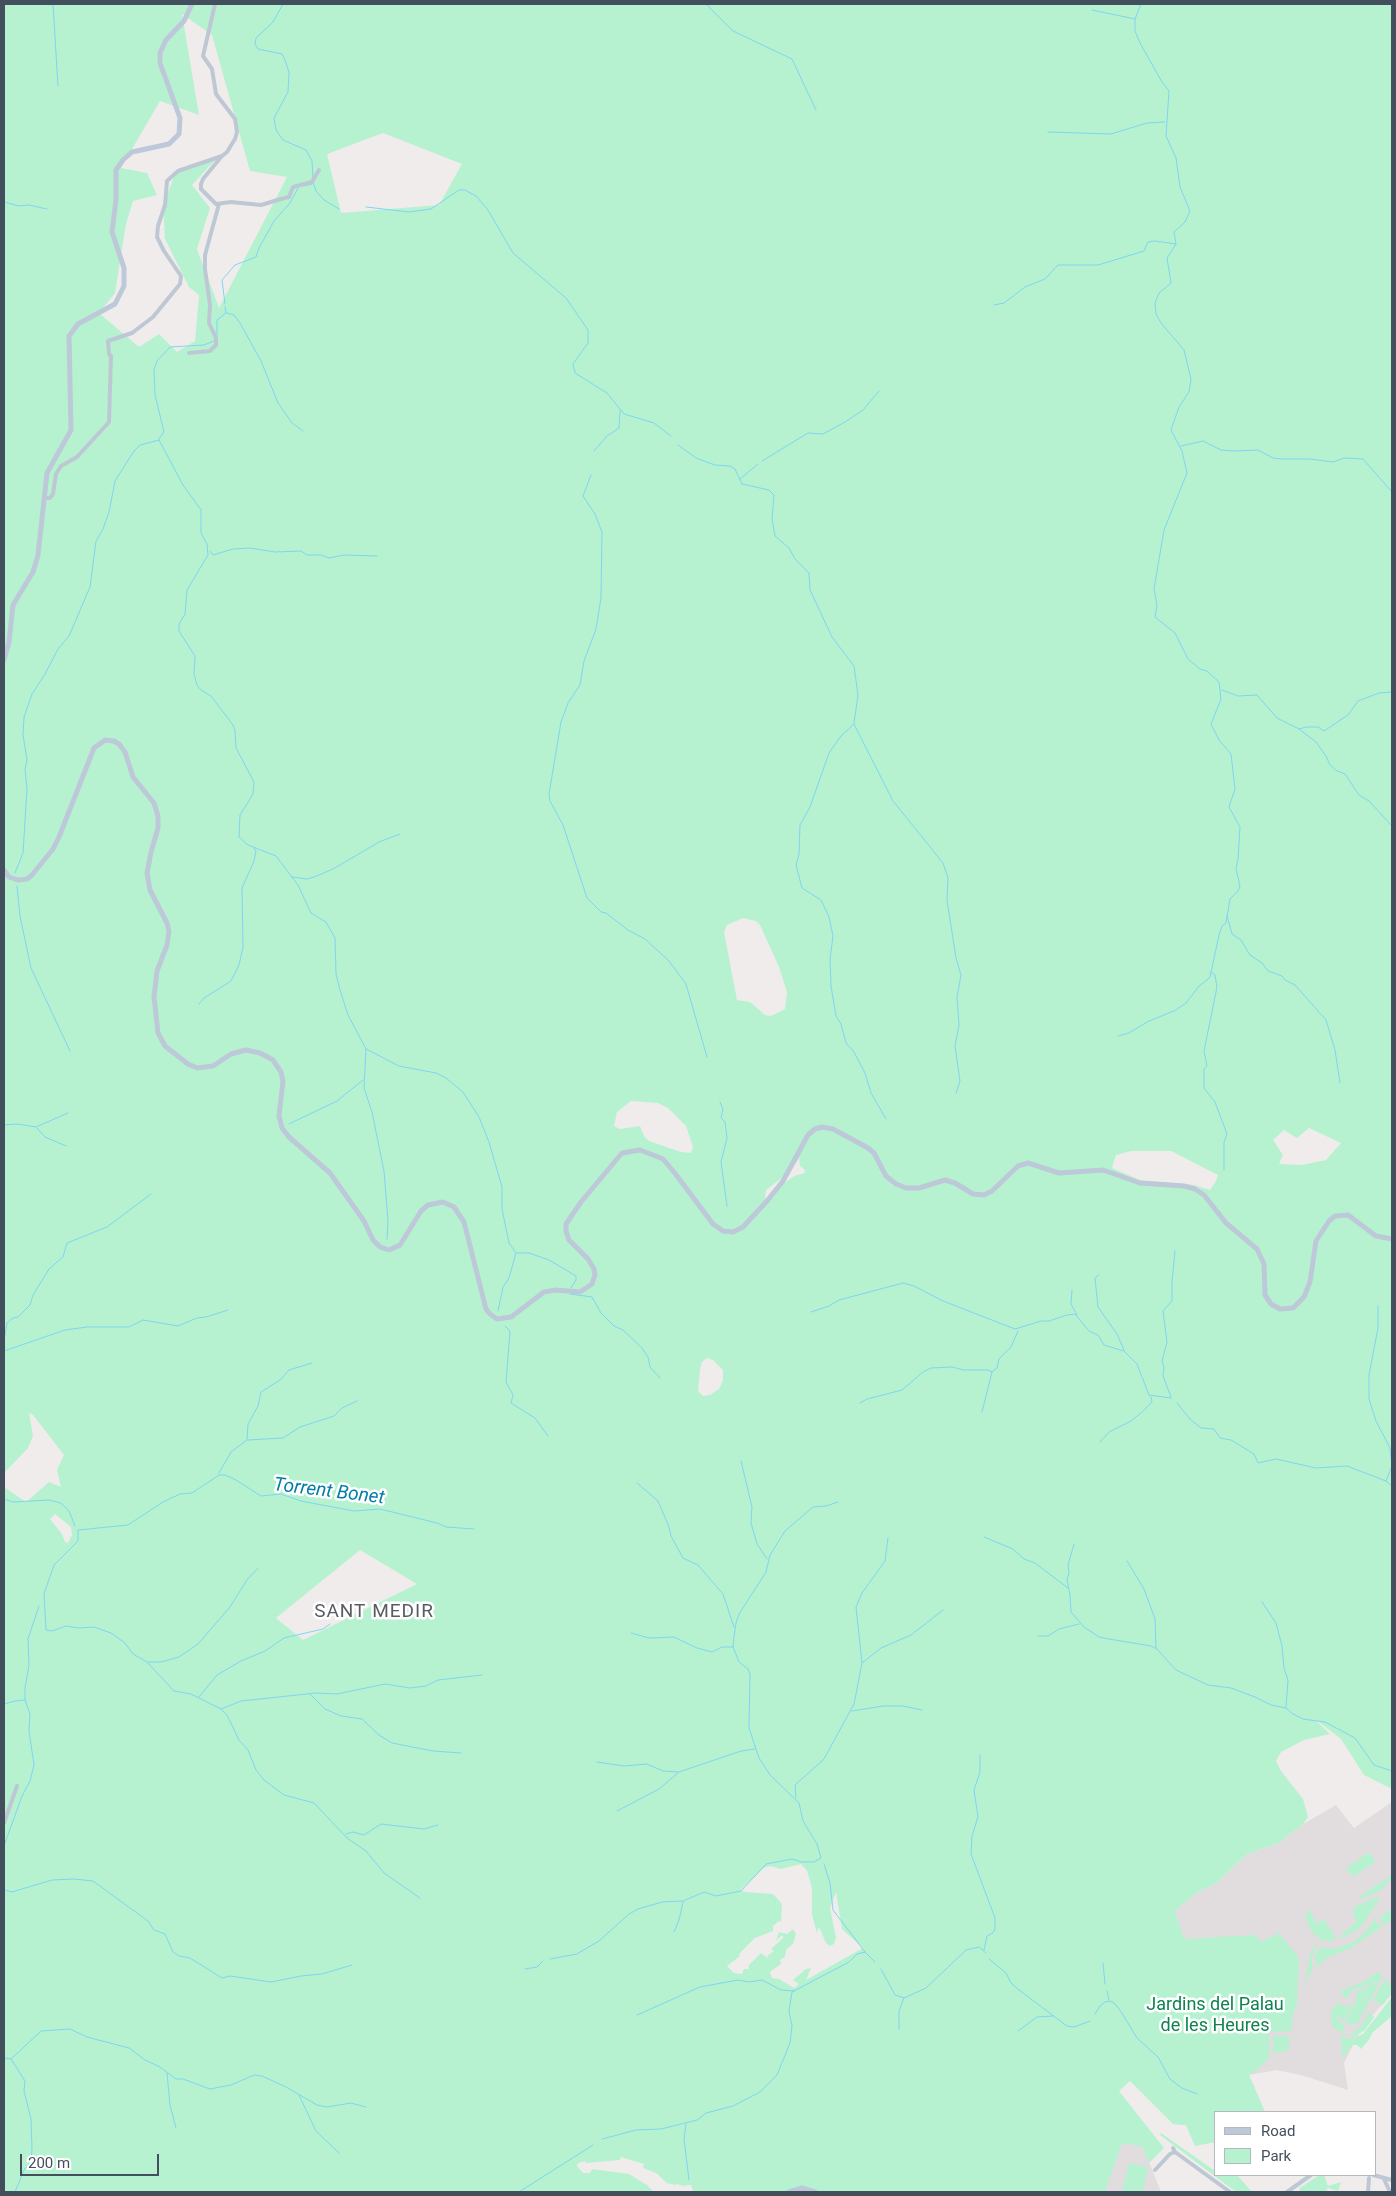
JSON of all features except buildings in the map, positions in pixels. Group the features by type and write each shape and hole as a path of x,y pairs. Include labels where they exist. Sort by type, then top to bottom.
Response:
{"street":[{"path":"4,660 9,642 13,605 33,572 38,555 48,468 71,430 70,333 80,322 115,304 124,286 124,268 112,232 116,200 116,170 132,152 143,148 166,145 172,142 179,134 181,127 180,118 159,56 164,43 184,21 192,4"},
{"path":"215,4 203,56 212,69 216,94 233,114 237,132 227,152 203,179 201,189 216,204 231,202 261,206 289,197 293,187 312,182 320,170"},
{"path":"44,498 50,498 53,494 56,474 61,466 77,457 108,422 111,356 109,354 108,341 132,333 153,317 180,284 181,276 157,237 158,226 165,205 167,181 178,172 222,156"},
{"path":"189,353 210,351 216,345 216,338 209,323 210,305 204,269 207,241 220,204"},
{"path":"4,870 9,877 18,880 27,879 32,875 56,843 94,748 99,743 108,740 122,746 133,777 154,803 158,816 158,828 147,873 150,890 169,931 167,945 157,971 154,996 156,1024 162,1041 170,1051 197,1068 213,1066 231,1054 246,1050 260,1053 272,1060 278,1067 283,1080 279,1116 282,1128 289,1137 330,1173 356,1208 375,1243 380,1247 392,1249 400,1245 428,1205 442,1202 454,1207 464,1222 486,1309 497,1318 511,1317 544,1292 556,1290 580,1292 592,1284 595,1275 594,1269 588,1259 569,1240 566,1224 581,1202 622,1153 640,1150 663,1160 713,1224 723,1231 733,1232 743,1227 767,1201 783,1181 808,1135 815,1129 822,1127 832,1129 868,1148 874,1154 886,1176 896,1184 906,1188 919,1188 945,1180 972,1194 984,1195 992,1191 1015,1168 1028,1163 1059,1173 1103,1170 1135,1182 1184,1186 1195,1189 1204,1195 1226,1223 1260,1252 1265,1268 1265,1295 1271,1304 1280,1309 1293,1308 1299,1304 1305,1294 1311,1276 1316,1241 1329,1221 1335,1216 1348,1215 1376,1236 1392,1238"},
{"path":"4,1822 17,1786"},
{"path":"1155,2170 1174,2150 1230,2192"},
{"path":"1287,2192 1311,2176"},
{"path":"1368,2192 1371,2176 1392,2184"},
{"path":"1385,2180 1392,2180"},
{"path":"1385,2180 1390,2192"},
{"path":"789,2192 802,2188 815,2192"},
{"path":"797,2192 806,2192"}],"shaded area":[{"path":"1392,1802 1392,1994 1363,2026 1344,2063 1348,2090 1304,2076 1277,2070 1249,2075 1265,2111 1214,2111 1214,2142 1195,2146 1186,2125 1173,2124 1175,1911 1196,1893 1217,1883 1247,1854 1279,1843 1303,1824 1336,1805 1354,1828"},
{"path":"1122,2142 1143,2147 1161,2192 1105,2192"}],"green space":[{"name":"Jardins del Palau de les Heures","path":"4,4 1392,4 1392,1789 1364,1775 1341,1739 1312,1717 1330,1734 1304,1740 1281,1752 1276,1761 1281,1771 1303,1799 1308,1817 1303,1824 1279,1843 1247,1854 1217,1883 1196,1893 1175,1911 1184,1939 1256,1935 1260,1942 1279,1933 1299,1958 1297,2003 1292,2019 1292,2031 1269,2032 1269,2058 1249,2075 1265,2111 1214,2111 1214,2142 1195,2146 1186,2125 1173,2124 1130,2081 1119,2091 1164,2148 1149,2163 1143,2147 1122,2143 1105,2192 690,2192 693,2190 691,2185 683,2186 667,2183 656,2173 643,2168 644,2164 621,2157 620,2160 586,2163 585,2161 578,2163 577,2166 583,2173 590,2173 592,2169 629,2174 647,2185 654,2192 4,2192 4,1487 26,1502 49,1482 61,1487 57,1470 64,1455 33,1415 29,1413 33,1436 28,1448 4,1473","holes":["182,14 212,35 250,171 287,177 219,308 197,249 210,208 192,185 216,159 175,174 163,206 165,239 189,287 199,295 195,341 177,352 159,334 139,347 99,313 115,293 126,224 133,201 157,195 147,173 121,168 160,101 199,115","383,133 462,164 439,205 341,213 327,154","743,918 756,921 760,925 779,967 787,992 785,1009 771,1016 765,1015 750,1002 737,1000 724,932 727,925","631,1101 658,1103 668,1108 686,1126 693,1147 691,1153 681,1152 649,1141 644,1136 640,1126 620,1129 614,1126 617,1112","1309,1128 1341,1143 1326,1160 1302,1165 1279,1164 1283,1155 1273,1140 1284,1130 1297,1138","1131,1151 1171,1151 1218,1175 1210,1190 1194,1185 1140,1180 1112,1168 1116,1155","799,1158 800,1166 804,1169 805,1173 794,1176 783,1184","782,1178 779,1184 765,1200 766,1190","707,1358 713,1360 723,1370 723,1380 719,1389 710,1395 703,1396 698,1391 702,1362","55,1514 71,1527 72,1535 68,1543 65,1542 62,1534 50,1519","360,1550 417,1584 303,1640 276,1618","801,1864 807,1871 812,1888 812,1915 817,1933 819,1927 826,1943 830,1946 834,1944 836,1938 830,1908 836,1892 842,1929 863,1948 806,1980 811,1968 806,1969 793,1980 799,1984 794,1988 779,1979 772,1978 770,1972 781,1964 780,1960 785,1957 786,1950 793,1944 796,1934 793,1929 787,1934 779,1932 776,1941 781,1936 784,1937 771,1949 774,1951 767,1956 769,1959 761,1953 749,1965 749,1969 744,1969 742,1974 734,1973 727,1966 740,1956 739,1954 755,1938 773,1931 773,1926 779,1921 781,1922 782,1904 773,1894 740,1890 764,1868 770,1866 781,1869"]},
{"path":"1368,1853 1372,1855 1375,1862 1353,1877 1346,1868"},
{"path":"1391,1876 1392,1878 1381,1890 1362,1899 1360,1897 1370,1889"},
{"path":"1377,1897 1379,1900 1360,1928 1339,1940 1342,1934 1356,1922 1353,1911 1354,1907"},
{"path":"1310,1910 1317,1924 1324,1919 1334,1934 1335,1941 1321,1940 1312,1932 1306,1918 1306,1913"},
{"path":"1390,1910 1392,1919 1385,1925 1380,1920"},
{"path":"1381,1911 1375,1921 1382,1927 1349,1949 1330,1956 1316,1967 1315,1957 1320,1948 1338,1948 1355,1941 1365,1932"},
{"path":"1315,1945 1317,1946 1311,1960 1313,1968 1303,1993 1310,1954"},
{"path":"1377,1972 1383,1977 1381,1980 1349,1991 1350,1997 1345,1998 1340,1991 1365,1981"},
{"path":"1385,1980 1392,1985 1392,1992 1383,2005 1373,2000"},
{"path":"1380,1981 1363,2015 1367,1998 1361,1989"},
{"path":"1357,1990 1363,1992 1366,2001 1359,2022 1351,2025 1345,2022 1356,2002"},
{"path":"1392,1997 1392,2016 1372,2033 1361,2049 1357,2045 1352,2045 1344,2056 1342,2055 1341,2036 1351,2039 1363,2034"},
{"path":"1338,2003 1345,2007 1354,2003 1344,2021 1339,2016 1336,2018 1345,2026 1342,2033 1332,2026 1331,2011"},
{"path":"1369,2012 1374,2017 1365,2030 1357,2035 1347,2035 1360,2028"},
{"path":"1273,2036 1289,2036 1289,2050 1273,2053"},
{"path":"1161,2133 1214,2170 1214,2176 1160,2135"},
{"path":"1129,2163 1148,2167 1143,2192 1122,2192"},
{"path":"1215,2176 1238,2176 1252,2192 1236,2192"},
{"path":"1318,2176 1324,2176 1328,2186 1341,2182 1338,2191 1328,2188 1326,2192 1299,2191 1300,2188"}],"waterway":[{"path":"53,4 58,86"},
{"path":"283,4 273,22 256,38 255,44 258,49 282,54 285,60 289,72 288,92 274,118 276,130 283,140 306,150 312,161 313,178"},
{"path":"706,4 733,31 792,59 816,110"},
{"path":"1118,1036 1129,1033 1147,1022 1176,1010 1186,1003 1199,986 1210,977 1219,935 1222,926 1226,923 1230,899 1240,886 1236,869 1240,827 1229,807 1235,789 1231,754 1219,740 1211,724 1221,699 1219,682 1207,671 1200,669 1188,659 1175,633 1155,617 1157,605 1154,589 1164,530 1187,473 1182,451 1171,430 1179,407 1189,392 1191,379 1184,350 1161,323 1156,314 1155,303 1159,293 1171,283 1167,258 1176,244 1174,232 1185,222 1190,211 1180,187 1176,158 1166,136 1169,91 1162,82 1135,31 1135,19 1141,4"},
{"path":"1092,10 1135,19"},
{"path":"1048,132 1111,134 1147,123 1165,122"},
{"path":"313,182 316,191 324,200 339,209"},
{"path":"304,186 312,184"},
{"path":"225,304 222,280 235,265 256,257 274,221 290,203 298,188"},
{"path":"366,207 409,212 431,209 459,190 465,190 476,196 488,210 513,253 566,298 588,330 588,343 573,364 575,373 607,393 624,414 654,423 671,436"},
{"path":"4,202 19,206 29,205 47,209"},
{"path":"994,305 1004,303 1025,287 1045,279 1058,265 1098,265 1144,251 1148,242 1176,244"},
{"path":"225,307 226,313"},
{"path":"217,335 217,320 226,313"},
{"path":"227,313 234,315 240,323 261,361 278,403 292,423 303,431"},
{"path":"159,439 164,432 155,395 154,369 157,361 170,347 204,345 214,341"},
{"path":"762,461 808,433 823,434 845,422 863,410 879,391"},
{"path":"594,451 607,436 619,428 620,411"},
{"path":"159,440 183,485 201,510 201,533 207,544 208,555 187,590 185,614 179,624 179,631 195,656 194,674 197,685 211,696 233,725 236,748 254,782 253,794 240,815 239,837 248,845 276,856 298,885 311,913 326,922 335,938 336,974 340,990 348,1015 366,1049 364,1088 372,1112 384,1171 388,1221 387,1239"},
{"path":"15,873 23,853 27,789 25,769 27,760 23,735 24,717 32,694 58,649 69,636 90,587 96,541 109,512 115,481 134,451 140,445 159,440"},
{"path":"1181,446 1203,441 1221,450 1258,450 1273,458 1333,462 1344,458 1363,459 1392,492"},
{"path":"678,445 696,458 715,465 730,466 735,469 742,484 769,490 774,495 772,519 775,536 789,548 795,559 809,573 810,590 832,637 854,666 858,695 854,723"},
{"path":"740,479 758,464"},
{"path":"591,475 583,496 595,514 602,532 601,598 596,629 584,661 580,685 568,703 561,722 549,794 550,801 563,825 587,898 601,912 606,913 628,930 645,939 669,961 686,984 707,1057"},
{"path":"210,551 213,555 233,549 250,548 275,552 301,551 307,555 321,555 329,558 344,555 377,556"},
{"path":"1222,690 1238,696 1257,695 1277,718 1299,729 1316,742 1330,765 1337,771 1345,774 1359,795 1369,801 1392,826"},
{"path":"1299,729 1318,727 1324,731 1348,715 1358,701 1379,693 1392,692"},
{"path":"854,724 841,736 829,753 810,807 800,825 799,854 796,865 802,888 821,900 829,917 833,936 830,959 831,986 836,1016 841,1024 846,1043 854,1052 865,1073 871,1093 886,1119"},
{"path":"854,724 893,801 943,863 948,878 947,900 956,958 961,975 957,997 959,1025 955,1046 960,1081 956,1093"},
{"path":"292,877 307,879 314,877 333,869 379,842 400,834"},
{"path":"199,1004 204,998 231,981 239,965 243,947 242,888 254,861 256,851 254,848"},
{"path":"17,886 20,916 31,968 70,1051"},
{"path":"1227,916 1232,934 1241,940 1250,955 1262,963 1268,971 1282,976 1285,980 1295,985 1326,1020 1335,1050 1340,1083"},
{"path":"1211,972 1215,975 1217,987 1204,1051 1207,1066 1204,1069 1204,1088 1215,1102 1227,1134 1224,1142 1224,1170"},
{"path":"366,1049 399,1066 436,1073 446,1078 463,1092 479,1117 489,1142 502,1187 502,1209 509,1243 516,1253 509,1278 503,1287 498,1311"},
{"path":"289,1124 337,1101 363,1080"},
{"path":"720,1102 723,1109 721,1118 725,1122 727,1138 721,1162 727,1206"},
{"path":"4,1125 17,1124 36,1127 68,1113"},
{"path":"37,1128 45,1137 66,1146"},
{"path":"4,1341 7,1323 13,1318 18,1317 30,1305 33,1295 49,1269 63,1257 67,1243 107,1227 151,1194"},
{"path":"1171,1397 1163,1376 1164,1368 1162,1361 1167,1342 1163,1311 1172,1301 1175,1251"},
{"path":"517,1253 529,1253 549,1260 576,1276 576,1280 571,1288"},
{"path":"1099,1275 1095,1278 1098,1307 1117,1334 1124,1350"},
{"path":"811,1312 829,1306 839,1300 903,1283 1015,1329 1075,1314 1089,1331 1098,1335 1104,1345 1124,1351 1137,1364 1149,1395 1171,1398"},
{"path":"1072,1290 1071,1304 1077,1315"},
{"path":"570,1294 592,1297 601,1313 642,1348 648,1357 650,1367 660,1378"},
{"path":"1378,1306 1378,1328 1369,1375 1369,1399 1376,1421 1390,1448 1392,1466 1386,1481"},
{"path":"4,1351 65,1330 87,1327 129,1327 143,1320 178,1326 197,1318 228,1310"},
{"path":"505,1326 510,1331 506,1382 513,1395 511,1403 535,1418 548,1436"},
{"path":"860,1403 867,1399 902,1390 923,1372 931,1368 952,1367 992,1372 997,1368 999,1359 1011,1347 1018,1331"},
{"path":"219,1473 231,1452 247,1440 248,1424 258,1406 261,1392 280,1380 289,1370 312,1363"},
{"path":"982,1412 992,1372"},
{"path":"1100,1442 1109,1432 1131,1421 1142,1412 1152,1402 1151,1397"},
{"path":"248,1440 283,1438 300,1427 334,1416 342,1408 357,1401"},
{"path":"1177,1403 1190,1419 1201,1428 1214,1429 1220,1438 1231,1440 1254,1454 1258,1463 1276,1459 1316,1468 1347,1466 1386,1481 1392,1486"},
{"path":"741,1461 752,1507 751,1523 757,1544 767,1559"},
{"name":"Torrent Bonet","path":"420,1898 384,1873 366,1851 347,1838 314,1803 284,1795 264,1780 256,1770 248,1750 239,1740 227,1715 221,1709 191,1694 174,1691 147,1662 133,1654 125,1643 111,1633 94,1627 78,1628 66,1626 52,1631 46,1630 44,1594 54,1565 78,1541 78,1530 128,1525 163,1502 180,1494 192,1493 219,1475 225,1475 236,1480 261,1496 281,1494 301,1501 354,1511 380,1509 446,1527 474,1529"},
{"path":"637,1483 658,1501 671,1536 683,1558 698,1565 723,1594 734,1627"},
{"path":"4,1499 13,1502 49,1500 61,1503 69,1511 75,1526"},
{"path":"550,1959 577,1954 599,1941 629,1914 638,1909 662,1902 683,1901 704,1892 716,1896 741,1891 766,1864 792,1859 802,1862 814,1862 821,1858 817,1844 803,1821 799,1803 770,1775 759,1758 749,1728 750,1674 748,1669 739,1662 733,1647 739,1614 766,1572 770,1555 785,1531 813,1507 826,1506 838,1502"},
{"path":"984,1537 1013,1549 1024,1559 1035,1563 1068,1588"},
{"path":"796,1798 795,1785 824,1759 854,1704 862,1663 856,1607 862,1593 885,1561 888,1538"},
{"path":"1074,1544 1068,1565 1069,1573 1067,1580 1071,1612 1084,1627 1099,1637 1151,1646 1157,1649 1176,1670 1208,1685 1231,1688 1271,1705 1286,1708 1303,1719 1325,1722 1355,1738 1374,1765 1392,1771"},
{"path":"1127,1561 1144,1589 1155,1619 1156,1648"},
{"path":"148,1662 161,1662 179,1657 198,1644 230,1607 247,1580 258,1568"},
{"path":"1262,1602 1276,1623 1282,1646 1284,1668 1288,1680 1286,1707"},
{"path":"4,1846 22,1796 30,1781 34,1765 29,1731 30,1714 25,1700 25,1688 29,1665 28,1639 39,1606"},
{"path":"862,1663 881,1648 911,1635 943,1610"},
{"path":"199,1697 217,1675 241,1661 265,1651 284,1638 323,1629 330,1624"},
{"path":"1038,1636 1048,1636 1059,1629 1079,1624"},
{"path":"631,1633 649,1638 674,1637 697,1648 712,1652 722,1647 733,1647"},
{"path":"221,1709 241,1701 316,1693 337,1694 385,1684 410,1688 426,1686 438,1680 482,1675"},
{"path":"310,1694 325,1709 341,1716 362,1719 379,1735 392,1743 433,1751 461,1753"},
{"path":"4,1704 25,1700"},
{"path":"852,1711 883,1706 903,1706 922,1710"},
{"path":"597,1762 624,1766 647,1764 663,1771 679,1772 741,1751 755,1749"},
{"path":"980,1755 980,1772 974,1790 978,1817 972,1836 971,1854 995,1918 995,1929 993,1933 987,1936 984,1950"},
{"path":"617,1811 659,1789 678,1773"},
{"path":"346,1834 353,1832 364,1835 381,1824 424,1829 438,1825"},
{"path":"824,1864 830,1883 833,1910 875,1962"},
{"path":"4,1890 12,1892 52,1880 74,1879 93,1881 148,1921 154,1930 165,1934 173,1952 179,1956 190,1958 222,1978 230,1976 271,1982 322,1974 352,1965"},
{"path":"674,1932 683,1902"},
{"path":"881,1969 895,1995 904,1998 926,1988 966,1950 979,1947 986,1953"},
{"path":"602,2139 636,2130 661,2129 697,2120 706,2113 733,2106 760,2092 777,2075 790,2043 792,2026 789,2011 792,1992 849,1962 857,1954 865,1952"},
{"path":"989,1959 1006,1973 1011,1983 1019,1990 1067,2026 1074,2027 1090,2021"},
{"path":"525,1969 537,1967 543,1961"},
{"path":"1103,1963 1105,1984"},
{"path":"637,2015 700,1987 738,1980 749,1982 762,1980 781,1990 794,1991"},
{"path":"1107,1991 1109,2000"},
{"path":"899,2029 899,2011 904,1998"},
{"path":"1095,2014 1105,2002 1110,2001 1114,2003 1137,2038 1158,2057 1170,2079 1182,2088 1197,2094"},
{"path":"1018,2031 1037,2017 1053,2016"},
{"path":"11,2059 41,2031 70,2029 87,2037 129,2048 176,2079 183,2079 210,2089 231,2085 254,2075 262,2076 286,2087 317,2105 327,2107 351,2103 366,2107"},
{"path":"4,2058 11,2059 25,2081 24,2091 31,2119 31,2161 24,2170 15,2192"},
{"path":"167,2073 170,2105 176,2128"},
{"path":"299,2095 316,2131 339,2153"},
{"path":"686,2124 684,2139 689,2180"},
{"path":"519,2192 593,2145"}],"district":[{"name":"SANT MEDIR","path":"374,1612"}]}
